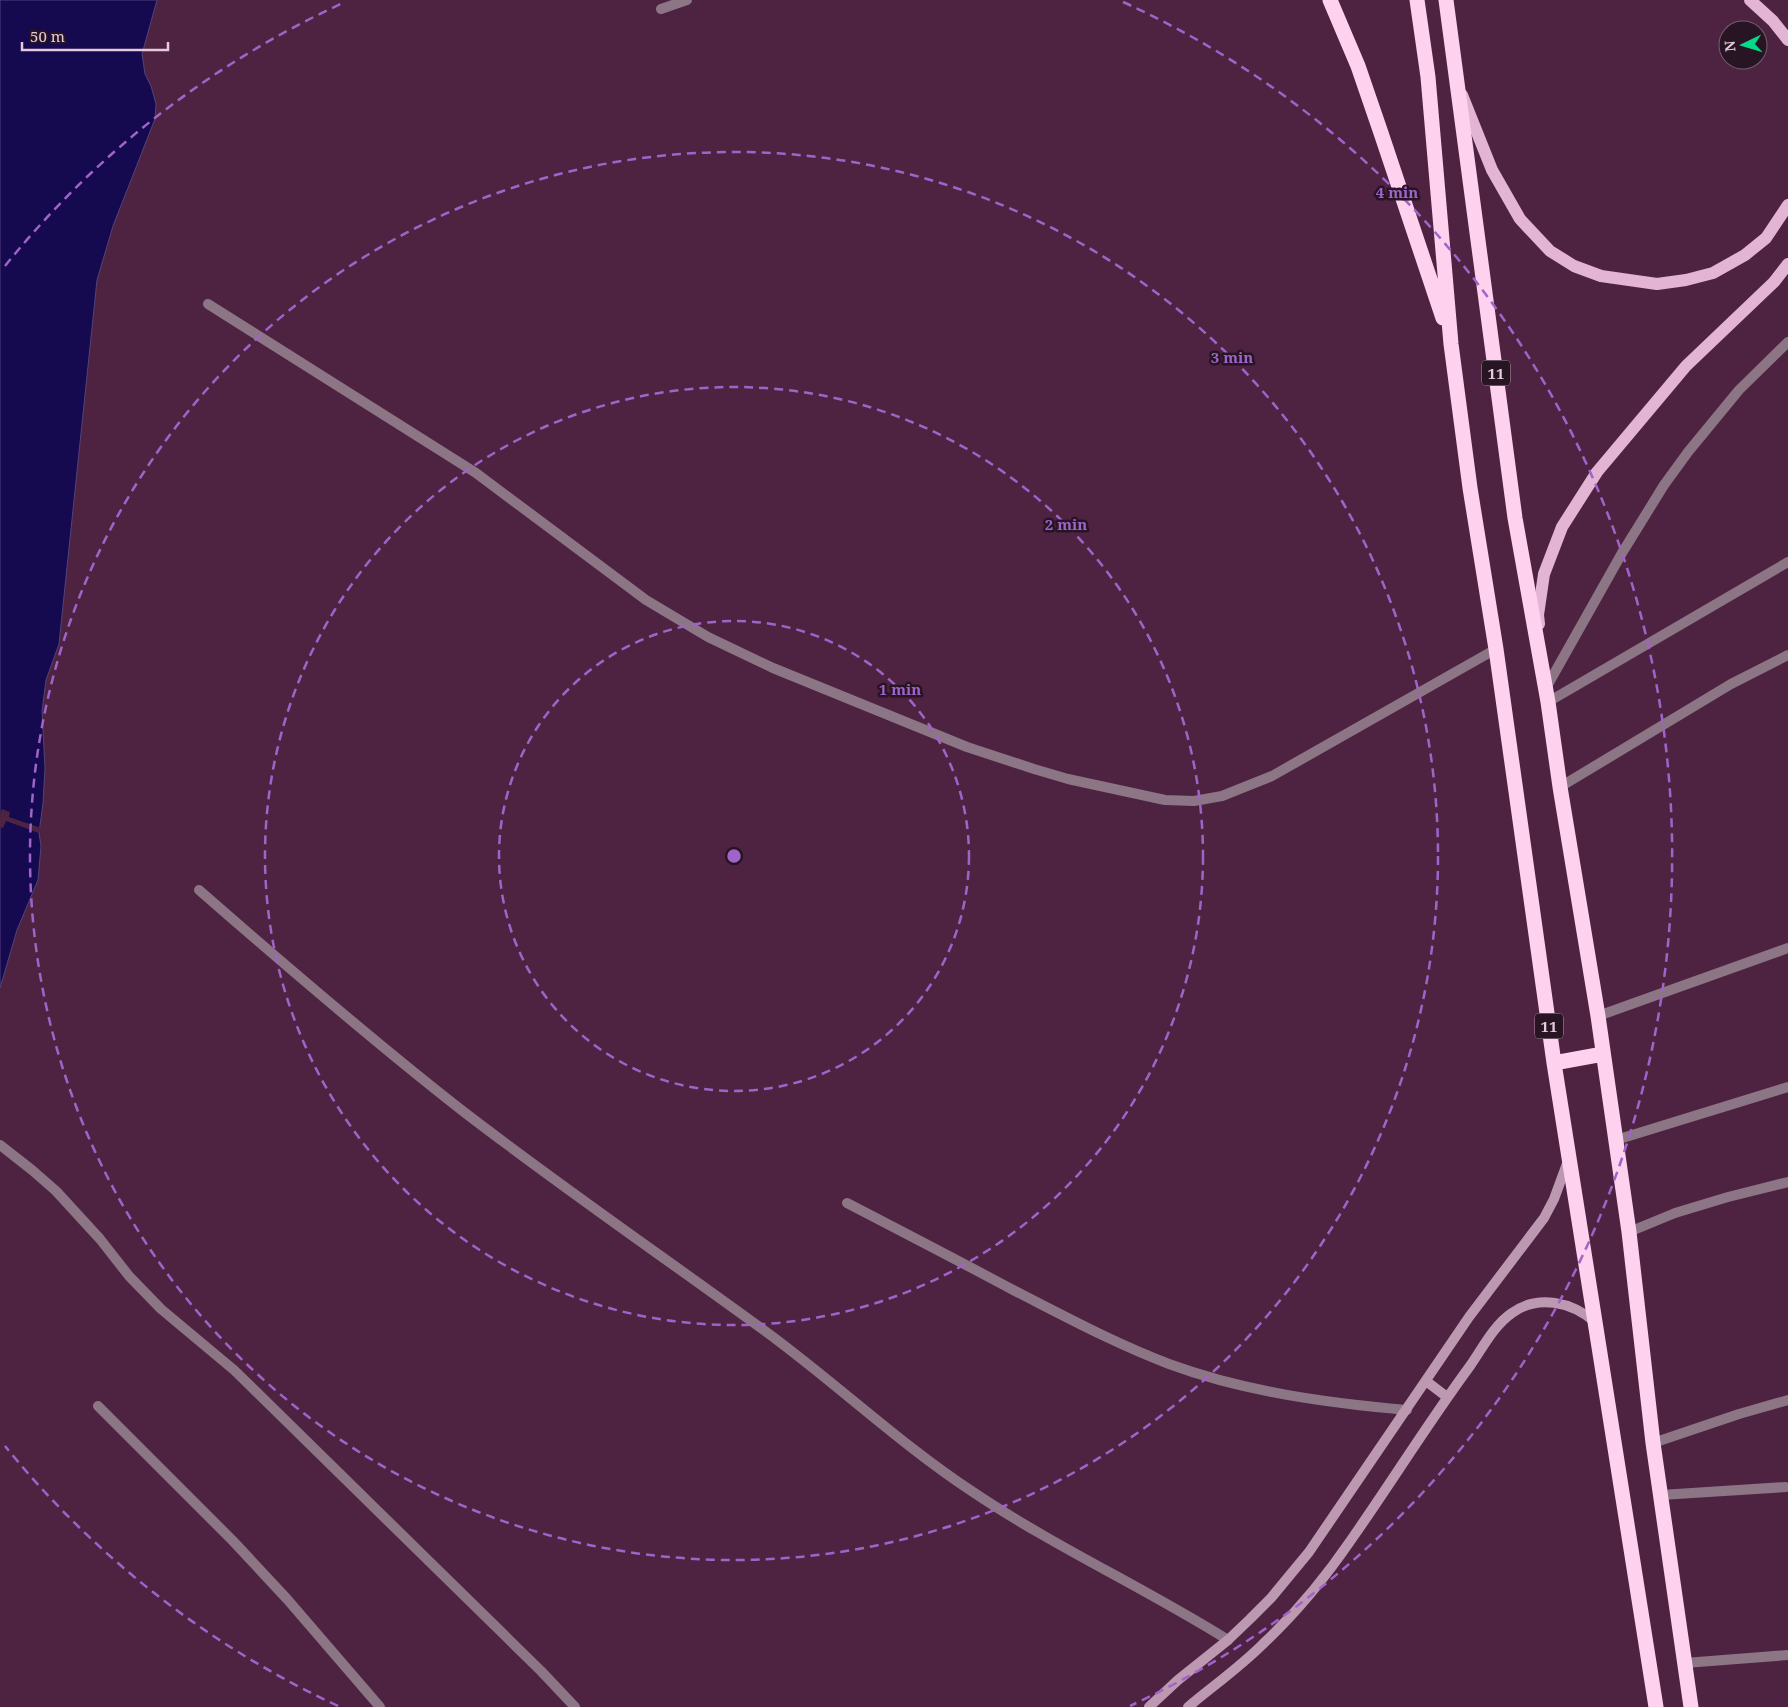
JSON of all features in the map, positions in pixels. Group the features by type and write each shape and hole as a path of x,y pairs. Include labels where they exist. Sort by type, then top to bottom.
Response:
{"highway":[{"path":"1330,0 1358,66 1382,133 1451,344"},
{"name":"11","path":"1417,0 1428,77 1451,344 1470,488 1496,649 1554,1063 1656,1707"},
{"name":"11","path":"1446,0 1515,518 1547,695 1630,1232 1653,1442 1691,1707"},
{"path":"1554,1063 1603,1054"}],"main road":[{"path":"1750,0 1773,21 1788,40"},
{"path":"1458,84 1492,170 1520,219 1550,251 1574,266 1601,276 1657,284 1686,280 1713,273 1745,255 1766,238 1788,205"},
{"path":"1541,662 1538,615 1544,574 1562,528 1597,472 1686,366 1774,282 1788,264"}],"street":[{"path":"661,8 687,0"},
{"path":"208,304 476,473 646,600 708,637 773,668 967,747 1068,779 1165,800 1194,801 1222,796 1272,776 1496,649"},
{"path":"1547,695 1622,553 1664,485 1739,390 1788,342"},
{"path":"1547,695 1788,562"},
{"path":"1560,787 1731,684 1788,655"},
{"path":"198,890 314,990 463,1111 612,1222 768,1333 934,1466 1019,1520 1228,1640"},
{"path":"1598,1016 1788,948"},
{"path":"1616,1140 1788,1087"},
{"path":"0,1145 56,1191 95,1233 150,1298 246,1382 541,1671 575,1707"},
{"path":"1149,1707 1178,1680 1228,1640 1271,1598 1309,1552 1469,1317 1544,1218 1560,1186 1569,1158"},
{"path":"1630,1232 1675,1213 1788,1182"},
{"path":"847,1203 1095,1333 1170,1364 1264,1390 1311,1399 1407,1410"},
{"path":"1188,1707 1263,1645 1305,1600 1351,1540 1447,1397 1500,1324 1511,1313 1535,1303 1562,1303 1586,1314 1596,1323"},
{"path":"1426,1381 1447,1397"},
{"path":"1653,1442 1788,1400"},
{"path":"98,1406 233,1541 287,1599 380,1707"},
{"path":"1661,1495 1786,1487"},
{"path":"1685,1663 1788,1655"}],"shaded area":[{"path":"0,0 157,0 142,54 145,74 151,86 156,104 155,119 113,226 97,280 59,644 46,680 42,711 45,768 39,833 41,846 38,880 17,930 0,988"}],"pier":[{"path":"2,809 10,812 9,817 41,828 39,833 6,821 3,828 0,827"}]}
